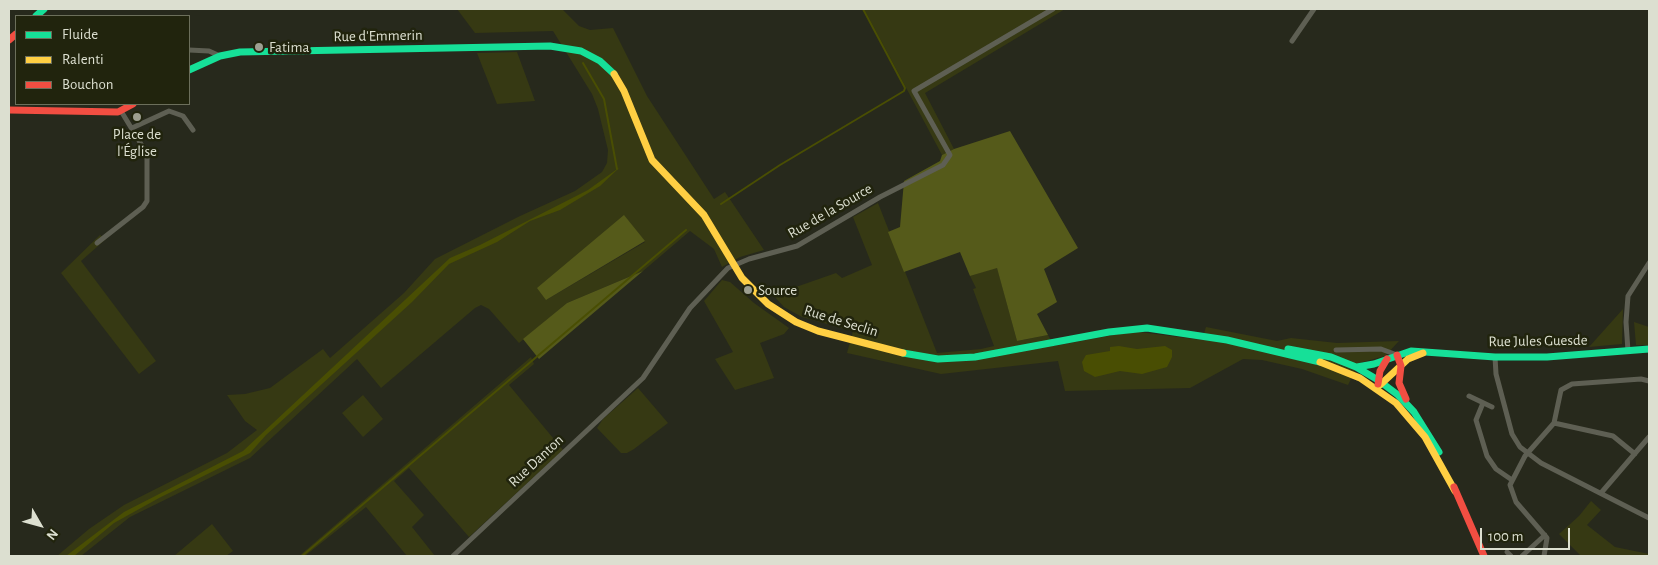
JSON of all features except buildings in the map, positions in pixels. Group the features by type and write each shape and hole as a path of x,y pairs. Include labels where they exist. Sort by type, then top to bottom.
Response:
{"main road":[{"name":"Rue d'Emmerin","path":"190,70 220,56 245,52 550,46 571,48"},
{"name":"Rue de Seclin","path":"571,48 595,57 614,74 624,91 652,160 700,210 742,278 763,300 796,322 834,336 914,356 944,359 969,358 1119,330 1163,330 1266,347"},
{"path":"9,110 121,111 131,105"},
{"path":"1266,347 1319,354 1356,367 1412,410"},
{"path":"1266,347 1334,366 1379,384 1413,421 1432,448 1455,491"},
{"name":"Rue Jules Guesde","path":"1356,367 1411,351 1495,357 1554,356 1649,349"},
{"name":"Rue Jules Guesde","path":"1379,384 1412,357 1428,352"},
{"path":"1398,355 1401,366 1398,376 1399,386 1434,443 1484,556"},
{"path":"1379,384 1387,359"}],"street":[{"name":"Rue de la Source","path":"636,385 654,365 690,308 722,273 733,265 797,246 880,197 943,165 950,155 914,91 1053,9"},
{"path":"1292,41 1314,9"},
{"path":"190,50 208,51 220,56"},
{"path":"97,243 143,207 147,201 147,154 121,111"},
{"path":"132,128 169,111 183,116 193,130"},
{"path":"1628,351 1626,322 1628,296 1649,263"},
{"name":"Rue Jules Guesde","path":"1336,350 1381,349 1398,355"},
{"path":"1495,357 1496,374 1512,434 1518,445 1540,463 1649,518"},
{"path":"1544,556 1548,544 1545,535 1514,499 1510,489 1512,480 1528,453 1554,423 1560,393 1565,386 1641,379 1649,381"},
{"name":"Rue Danton","path":"453,556 636,385"},
{"path":"1469,396 1492,407"},
{"path":"1483,403 1476,417 1476,423 1487,456 1496,469 1512,480"},
{"path":"1554,423 1613,436 1635,454"},
{"path":"1601,493 1649,437"},
{"path":"1522,556 1545,535"}],"green space":[{"path":"457,9 562,9 579,26 590,30 613,28 647,96 714,199 725,192 764,250 740,257 722,267 714,249 690,231 643,271 567,303 519,343 489,309 481,305 475,308 381,388 357,359 250,458 130,517 81,556 57,556 89,529 124,505 227,453 257,430 245,421 227,395 245,394 270,388 323,349 330,358 404,293 435,259 520,216 575,191 602,172 607,163 608,150 598,109 592,94 553,31 475,33","holes":["624,216 645,242 546,300"]},
{"path":"864,9 1065,9 925,93 954,149 942,155"},
{"path":"517,52 535,101 497,104 477,53"},
{"path":"1010,131 1078,248 1044,269 1057,302 1037,314 1048,335 1017,341 997,268 970,276 960,252 904,272 888,232 900,227 904,181 940,161 942,155 954,149"},
{"path":"878,203 937,353 994,346 973,289 976,288 970,276 997,267 1017,341 1048,335 1054,346 1139,332 1202,340 1206,327 1277,341 1291,338 1337,343 1399,341 1385,356 1359,363 1348,385 1302,369 1262,360 1243,359 1190,388 1065,391 1058,361 941,374 847,353 853,331 802,317 784,307 773,295 836,273 842,278 872,265 853,217"},
{"path":"624,215 645,241 546,300 537,288"},
{"path":"100,235 106,239 81,261 156,361 139,374 61,273"},
{"path":"643,271 539,359 523,339 567,303"},
{"path":"722,280 730,282 754,303 789,328 784,334 760,343 774,378 735,390 715,359 733,352 704,301"},
{"path":"1623,309 1622,344 1589,347"},
{"path":"1634,322 1649,327 1649,345 1636,345"},
{"path":"531,357 534,364 509,385 563,450 469,537 409,468 394,481 424,515 412,527 435,556 407,556 366,507 305,556 299,556"},
{"path":"638,388 668,423 634,449 627,453 621,453 597,428 603,419"},
{"path":"363,395 383,419 363,437 342,413"},
{"path":"1591,501 1601,510 1587,525 1615,547 1649,554 1649,556 1581,556 1559,534 1579,516"},
{"path":"212,524 233,551 226,556 174,556"}],"shaded area":[{"path":"620,167 600,186 560,210 530,221 497,242 449,264 412,302 266,435 250,453 159,498 114,523 74,556 66,556 124,512 243,451 450,258 480,245 588,190"},
{"path":"1119,346 1137,349 1165,346 1172,350 1172,357 1167,367 1142,374 1120,371 1095,377 1084,371 1082,362 1086,355 1110,351 1110,347"}],"waterway":[{"path":"721,204 780,165 904,91 905,88 863,9"},
{"path":"583,63 604,99 617,169"},
{"path":"302,556 686,230"}],"traffic: fast":[{"path":"37,15 44,9"},
{"path":"190,70 220,56 240,52 550,46 581,51 600,61 614,74"},
{"path":"903,353 938,359 975,357 1109,332 1147,328 1227,340 1320,362"},
{"path":"1288,349 1331,357 1356,367 1378,380 1398,395 1414,412 1439,452"},
{"path":"1357,367 1374,364 1411,351 1495,357 1547,357 1649,349"}],"traffic: slow":[{"path":"614,74 624,91 652,160 704,215 742,278 768,304 796,322 818,331 903,353"},
{"path":"1380,385 1408,359 1423,353"},
{"path":"1320,362 1360,378 1396,403 1425,437 1455,491"}],"traffic: jam":[{"path":"9,40 15,35"},
{"path":"9,110 118,112 131,105"},
{"path":"1397,355 1401,366 1399,383 1406,399"},
{"path":"1378,384 1380,371 1387,359"},
{"path":"1454,487 1484,556"}],"place":[{"name":"Fatima","path":"259,47"},
{"name":"Place de l'Église","path":"137,117"},
{"name":"Source","path":"748,290"}]}
